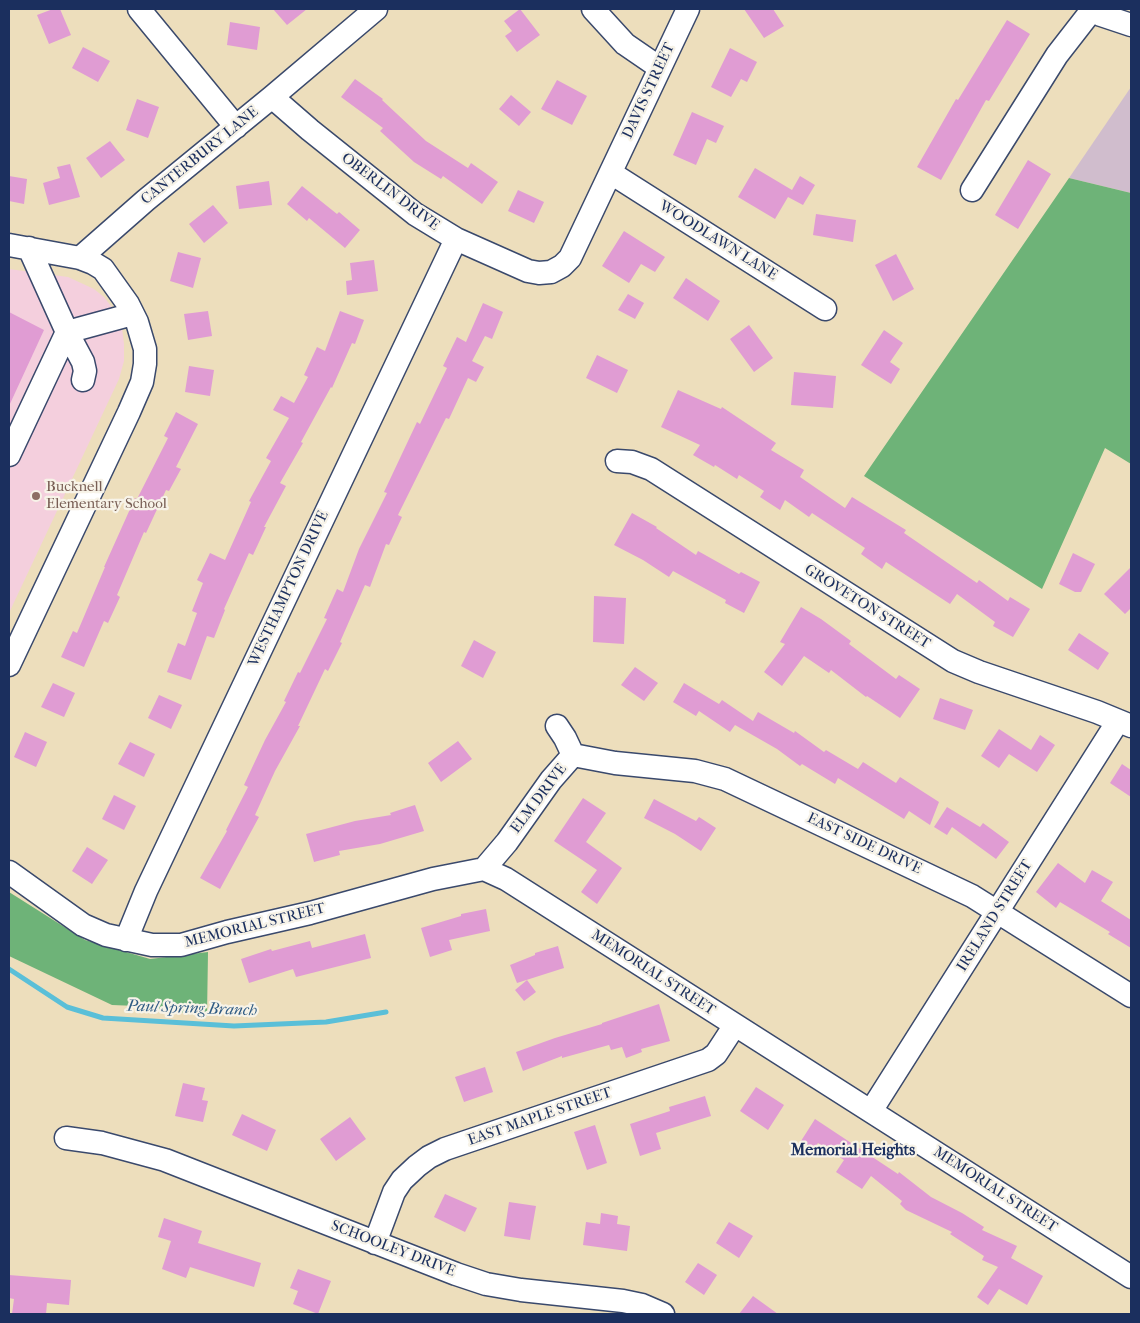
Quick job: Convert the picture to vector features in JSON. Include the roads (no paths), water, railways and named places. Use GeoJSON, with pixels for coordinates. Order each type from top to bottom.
{"type":"FeatureCollection","features":[{"type":"Feature","properties":{"kind":"street"},"geometry":{"type":"LineString","coordinates":[[139,9],[236,127]]}},
{"type":"Feature","properties":{"kind":"street","name":"CANTERBURY LANE"},"geometry":{"type":"LineString","coordinates":[[80,258],[146,200],[376,9]]}},
{"type":"Feature","properties":{"kind":"street"},"geometry":{"type":"LineString","coordinates":[[593,9],[625,44],[660,68]]}},
{"type":"Feature","properties":{"kind":"street","name":"DAVIS STREET"},"geometry":{"type":"LineString","coordinates":[[611,173],[688,9]]}},
{"type":"Feature","properties":{"kind":"street"},"geometry":{"type":"LineString","coordinates":[[972,190],[1057,55],[1091,9],[1101,15],[1131,25]]}},
{"type":"Feature","properties":{"kind":"street","name":"OBERLIN DRIVE"},"geometry":{"type":"LineString","coordinates":[[272,97],[415,214],[456,239],[539,273],[551,272],[562,266],[570,258],[611,173]]}},
{"type":"Feature","properties":{"kind":"street","name":"WOODLAWN LANE"},"geometry":{"type":"LineString","coordinates":[[611,173],[825,309]]}},
{"type":"Feature","properties":{"kind":"street","name":"WESTHAMPTON DRIVE"},"geometry":{"type":"LineString","coordinates":[[126,940],[146,891],[456,239]]}},
{"type":"Feature","properties":{"kind":"street"},"geometry":{"type":"LineString","coordinates":[[9,665],[129,412],[142,382],[146,364],[142,334],[133,314],[111,279],[103,270],[93,263],[80,258],[19,247]]}},
{"type":"Feature","properties":{"kind":"street"},"geometry":{"type":"LineString","coordinates":[[19,247],[83,362],[85,371],[83,380]]}},
{"type":"Feature","properties":{"kind":"street"},"geometry":{"type":"LineString","coordinates":[[9,454],[67,332],[133,314]]}},
{"type":"Feature","properties":{"kind":"street","name":"GROVETON STREET"},"geometry":{"type":"LineString","coordinates":[[617,461],[632,462],[651,469],[953,661],[979,672],[1097,712],[1124,724]]}},
{"type":"Feature","properties":{"kind":"street","name":"IRELAND STREET"},"geometry":{"type":"LineString","coordinates":[[871,1111],[998,911],[1124,724]]}},
{"type":"Feature","properties":{"kind":"street","name":"ELM DRIVE"},"geometry":{"type":"LineString","coordinates":[[484,869],[507,842],[551,780],[573,755],[557,726]]}},
{"type":"Feature","properties":{"kind":"street","name":"EAST SIDE DRIVE"},"geometry":{"type":"LineString","coordinates":[[573,755],[615,763],[695,771],[725,779],[972,896],[1131,996]]}},
{"type":"Feature","properties":{"kind":"street","name":"MEMORIAL STREET"},"geometry":{"type":"LineString","coordinates":[[9,872],[83,925],[106,935],[152,945],[181,945],[227,932],[310,913],[433,879],[484,869],[506,879],[1131,1278]]}},
{"type":"Feature","properties":{"kind":"street","name":"EAST MAPLE STREET"},"geometry":{"type":"LineString","coordinates":[[375,1242],[394,1192],[402,1180],[429,1157],[445,1149],[708,1060],[716,1054],[735,1025]]}},
{"type":"Feature","properties":{"kind":"street","name":"SCHOOLEY DRIVE"},"geometry":{"type":"LineString","coordinates":[[66,1138],[102,1143],[165,1160],[486,1284],[521,1290],[623,1300],[642,1305],[663,1314]]}},
{"type":"Feature","properties":{"kind":"waterway","name":"Paul Spring Branch"},"geometry":{"type":"LineString","coordinates":[[9,969],[67,1007],[103,1018],[234,1026],[326,1022],[386,1012]]}},
{"type":"Feature","properties":{"kind":"place","name":"Bucknell Elementary School"},"geometry":{"type":"Point","coordinates":[36,496]}},
{"type":"Feature","properties":{"kind":"district","name":"Memorial Heights"},"geometry":{"type":"Point","coordinates":[853,1151]}}]}
